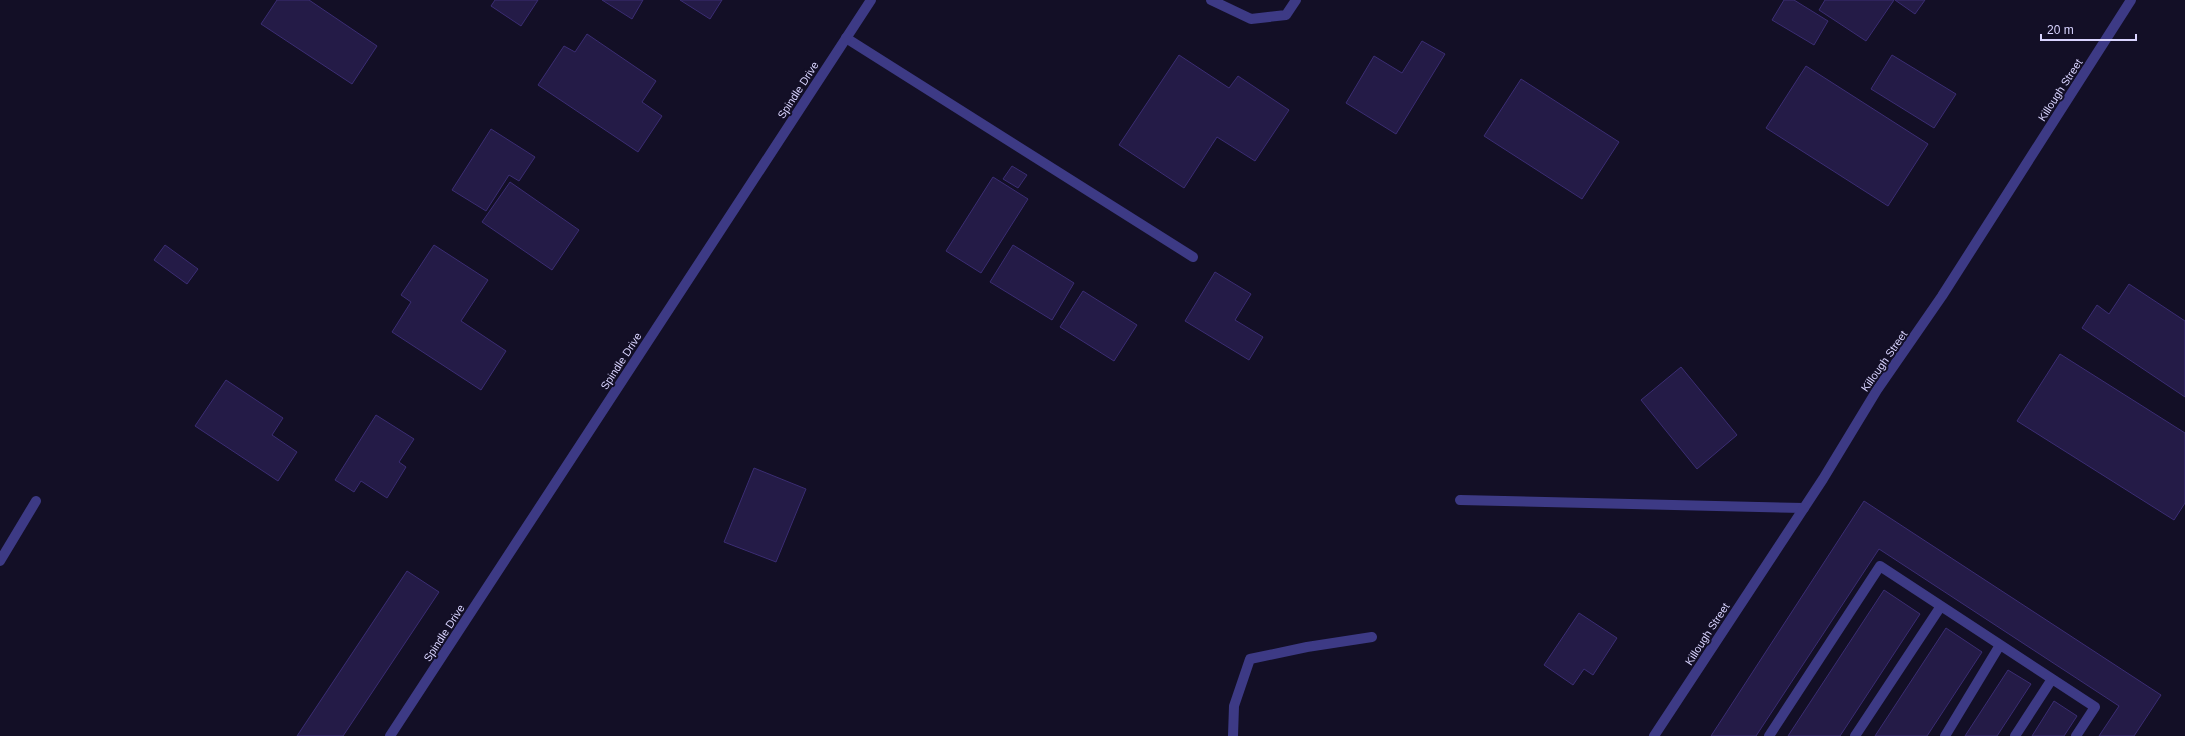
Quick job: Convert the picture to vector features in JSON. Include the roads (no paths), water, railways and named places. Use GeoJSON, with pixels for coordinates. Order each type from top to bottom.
{"type":"FeatureCollection","features":[{"type":"Feature","properties":{"kind":"street","name":"Spindle Drive"},"geometry":{"type":"LineString","coordinates":[[390,736],[871,0]]}},
{"type":"Feature","properties":{"kind":"street"},"geometry":{"type":"LineString","coordinates":[[1211,0],[1251,19],[1286,15],[1296,0]]}},
{"type":"Feature","properties":{"kind":"street","name":"Killough Street"},"geometry":{"type":"LineString","coordinates":[[1654,736],[1804,508],[1877,390],[1930,314],[2131,0]]}},
{"type":"Feature","properties":{"kind":"street"},"geometry":{"type":"LineString","coordinates":[[846,38],[1193,258]]}},
{"type":"Feature","properties":{"kind":"street"},"geometry":{"type":"LineString","coordinates":[[1460,500],[1804,508]]}},
{"type":"Feature","properties":{"kind":"street"},"geometry":{"type":"LineString","coordinates":[[0,560],[36,501]]}},
{"type":"Feature","properties":{"kind":"street"},"geometry":{"type":"LineString","coordinates":[[1769,736],[1880,566],[2095,707],[2076,736]]}},
{"type":"Feature","properties":{"kind":"street"},"geometry":{"type":"LineString","coordinates":[[1855,736],[1941,606]]}},
{"type":"Feature","properties":{"kind":"street"},"geometry":{"type":"LineString","coordinates":[[1233,736],[1234,706],[1250,659],[1372,637]]}},
{"type":"Feature","properties":{"kind":"street"},"geometry":{"type":"LineString","coordinates":[[1945,736],[2000,645]]}},
{"type":"Feature","properties":{"kind":"street"},"geometry":{"type":"LineString","coordinates":[[2015,736],[2052,679]]}}]}
